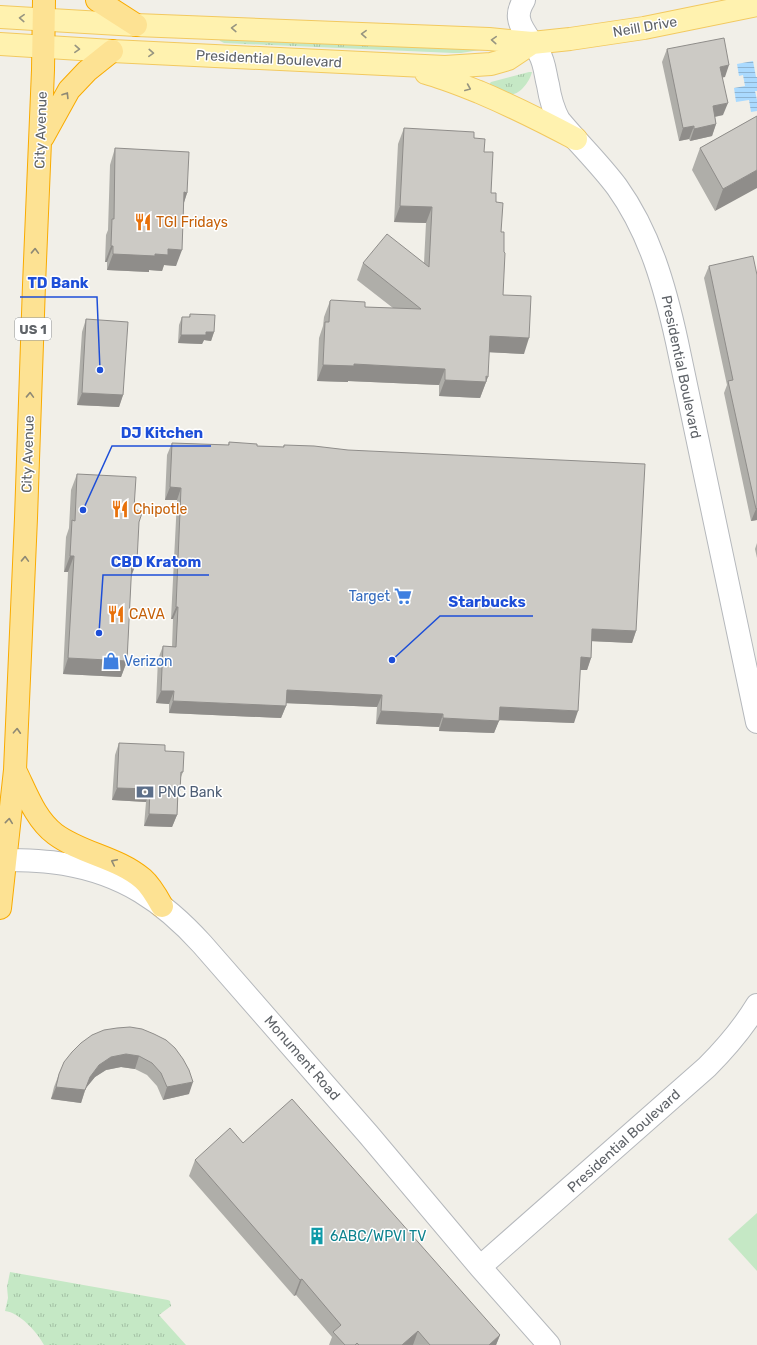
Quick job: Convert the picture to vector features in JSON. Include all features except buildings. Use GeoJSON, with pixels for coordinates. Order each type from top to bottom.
{"type":"FeatureCollection","features":[{"type":"Feature","properties":{"kind":"highway"},"geometry":{"type":"LineString","coordinates":[[97,0],[136,25]]}},
{"type":"Feature","properties":{"kind":"highway","name":"City Avenue"},"geometry":{"type":"LineString","coordinates":[[0,908],[2,860],[15,770],[24,576],[44,10]]}},
{"type":"Feature","properties":{"kind":"highway"},"geometry":{"type":"LineString","coordinates":[[40,141],[69,90],[86,70],[112,51]]}},
{"type":"Feature","properties":{"kind":"highway"},"geometry":{"type":"LineString","coordinates":[[15,770],[38,814],[50,829],[72,844],[110,860],[144,879],[162,906]]}},
{"type":"Feature","properties":{"kind":"main road","name":"Neill Drive"},"geometry":{"type":"LineString","coordinates":[[532,43],[644,28],[757,5]]}},
{"type":"Feature","properties":{"kind":"main road","name":"Presidential Boulevard"},"geometry":{"type":"LineString","coordinates":[[0,17],[44,10],[136,25],[481,39],[532,43]]}},
{"type":"Feature","properties":{"kind":"main road","name":"Presidential Boulevard"},"geometry":{"type":"LineString","coordinates":[[0,44],[43,48],[445,67],[491,64],[508,59],[532,43]]}},
{"type":"Feature","properties":{"kind":"main road"},"geometry":{"type":"LineString","coordinates":[[390,64],[453,82],[516,108],[576,139]]}},
{"type":"Feature","properties":{"kind":"street"},"geometry":{"type":"LineString","coordinates":[[524,0],[520,8],[519,18],[532,43]]}},
{"type":"Feature","properties":{"kind":"street","name":"Presidential Boulevard"},"geometry":{"type":"LineString","coordinates":[[532,43],[544,63],[554,111],[559,120],[606,173],[627,203],[646,236],[663,282],[757,722]]}},
{"type":"Feature","properties":{"kind":"street","name":"Monument Road"},"geometry":{"type":"LineString","coordinates":[[2,860],[64,864],[89,869],[126,883],[162,906],[188,928],[368,1134],[480,1267],[549,1345]]}},
{"type":"Feature","properties":{"kind":"street","name":"Presidential Boulevard"},"geometry":{"type":"LineString","coordinates":[[480,1267],[707,1067],[730,1044],[748,1021],[757,1005]]}},
{"type":"Feature","properties":{"kind":"green space"},"geometry":{"type":"Polygon","coordinates":[[[219,39],[486,49],[453,53],[224,43],[219,39]]]}},
{"type":"Feature","properties":{"kind":"green space"},"geometry":{"type":"Polygon","coordinates":[[[532,72],[526,85],[515,94],[505,95],[487,87],[491,82],[532,72]]]}},
{"type":"Feature","properties":{"kind":"green space"},"geometry":{"type":"Polygon","coordinates":[[[757,1213],[757,1271],[728,1239],[757,1213]]]}},
{"type":"Feature","properties":{"kind":"green space"},"geometry":{"type":"Polygon","coordinates":[[[10,1272],[168,1300],[170,1301],[171,1306],[159,1315],[186,1345],[44,1345],[28,1324],[16,1315],[5,1311],[8,1298],[7,1287],[10,1272]]]}},
{"type":"Feature","properties":{"kind":"water"},"geometry":{"type":"Polygon","coordinates":[[[753,61],[757,77],[757,91],[755,91],[757,111],[751,112],[749,100],[736,102],[734,88],[745,86],[743,75],[739,76],[737,64],[753,61]]]}},
{"type":"Feature","properties":{"kind":"place","name":"TGI Fridays"},"geometry":{"type":"Point","coordinates":[143,222]}},
{"type":"Feature","properties":{"kind":"place","name":"TD Bank"},"geometry":{"type":"Point","coordinates":[100,370]}},
{"type":"Feature","properties":{"kind":"place","name":"Chipotle"},"geometry":{"type":"Point","coordinates":[120,509]}},
{"type":"Feature","properties":{"kind":"place","name":"DJ Kitchen"},"geometry":{"type":"Point","coordinates":[83,510]}},
{"type":"Feature","properties":{"kind":"place","name":"Target"},"geometry":{"type":"Point","coordinates":[403,596]}},
{"type":"Feature","properties":{"kind":"place","name":"CAVA"},"geometry":{"type":"Point","coordinates":[116,614]}},
{"type":"Feature","properties":{"kind":"place","name":"CBD Kratom"},"geometry":{"type":"Point","coordinates":[99,633]}},
{"type":"Feature","properties":{"kind":"place","name":"Starbucks"},"geometry":{"type":"Point","coordinates":[392,660]}},
{"type":"Feature","properties":{"kind":"place","name":"Verizon"},"geometry":{"type":"Point","coordinates":[111,661]}},
{"type":"Feature","properties":{"kind":"place","name":"PNC Bank"},"geometry":{"type":"Point","coordinates":[145,792]}},
{"type":"Feature","properties":{"kind":"place","name":"6ABC/WPVI TV"},"geometry":{"type":"Point","coordinates":[317,1236]}}]}
